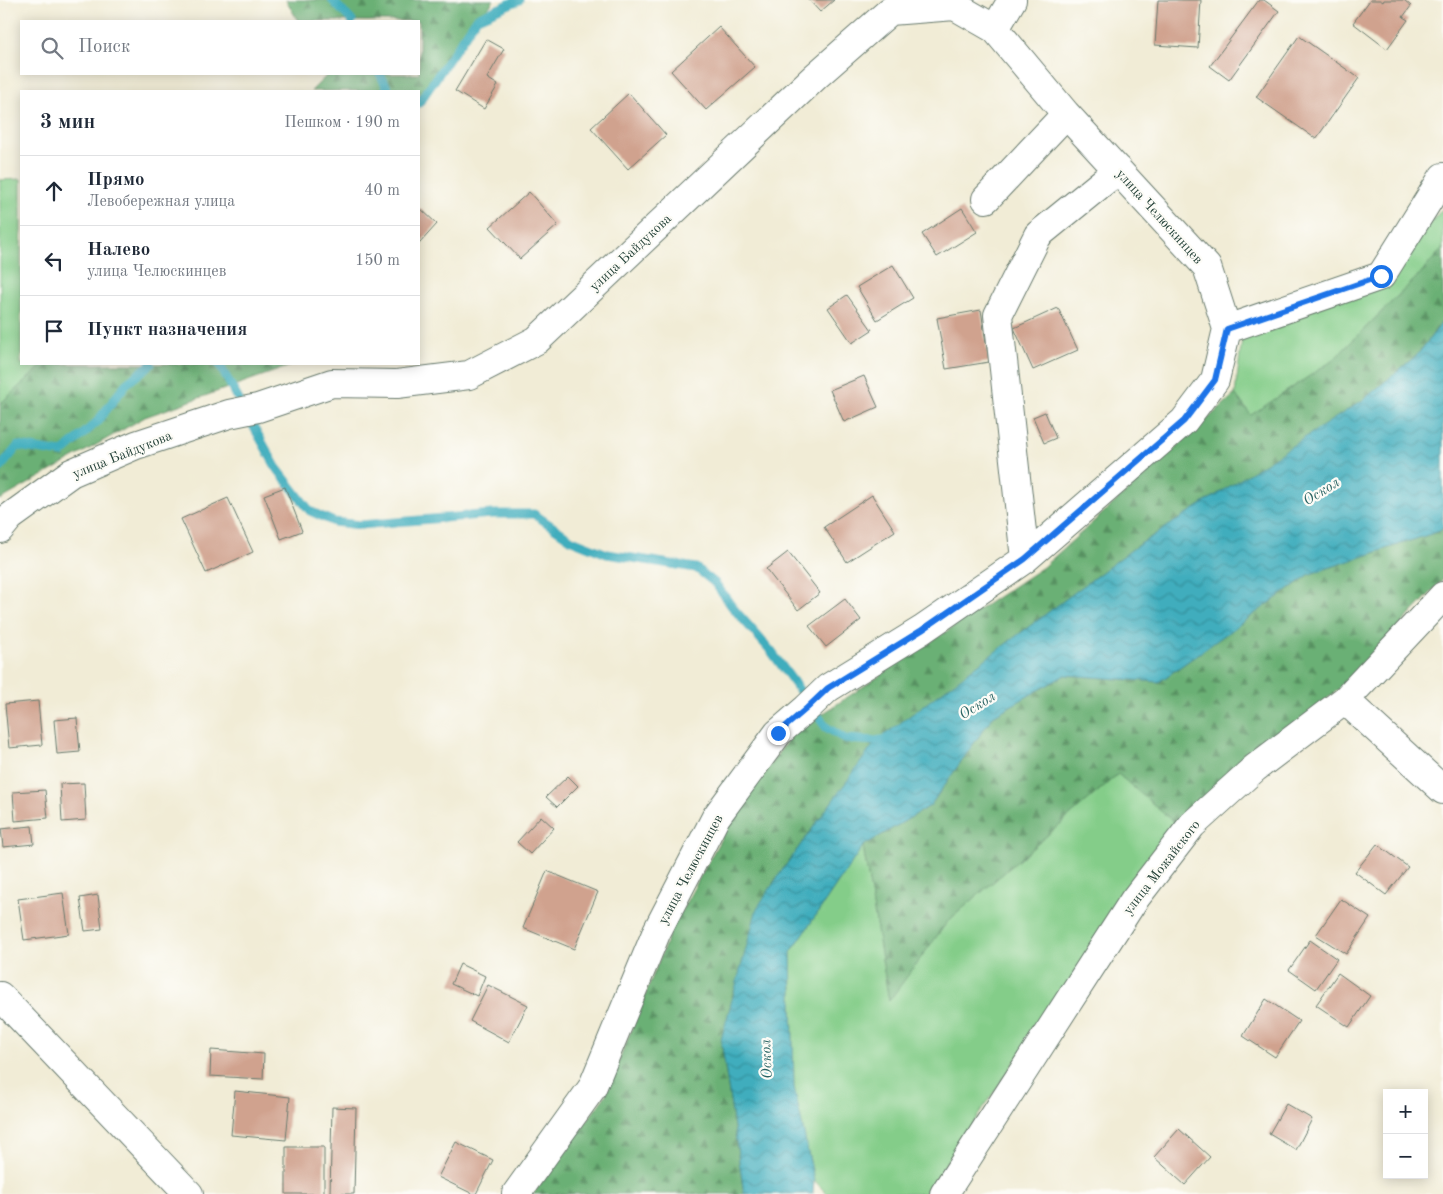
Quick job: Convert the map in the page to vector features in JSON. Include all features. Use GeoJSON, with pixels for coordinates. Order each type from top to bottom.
{"type":"FeatureCollection","features":[{"type":"Feature","properties":{"kind":"street"},"geometry":{"type":"LineString","coordinates":[[995,29],[1012,0]]}},
{"type":"Feature","properties":{"kind":"street","name":"улица Челюскинцев"},"geometry":{"type":"LineString","coordinates":[[516,1194],[592,1088],[657,931],[716,817],[778,733],[828,688],[922,630],[1025,559],[1184,421],[1215,380],[1227,329],[1207,268],[1066,114],[995,29],[955,6]]}},
{"type":"Feature","properties":{"kind":"street","name":"улица Байдукова"},"geometry":{"type":"LineString","coordinates":[[0,529],[10,517],[71,473],[136,445],[229,414],[258,408],[332,383],[397,384],[469,375],[537,340],[809,83],[890,11],[955,6]]}},
{"type":"Feature","properties":{"kind":"street"},"geometry":{"type":"LineString","coordinates":[[986,199],[1066,114]]}},
{"type":"Feature","properties":{"kind":"street"},"geometry":{"type":"LineString","coordinates":[[1025,559],[998,315],[1038,235],[1118,170]]}},
{"type":"Feature","properties":{"kind":"street"},"geometry":{"type":"LineString","coordinates":[[1227,329],[1381,276],[1443,177]]}},
{"type":"Feature","properties":{"kind":"street","name":"улица Можайского"},"geometry":{"type":"LineString","coordinates":[[944,1194],[1134,900],[1192,824],[1255,768],[1345,700],[1443,596]]}},
{"type":"Feature","properties":{"kind":"street"},"geometry":{"type":"LineString","coordinates":[[1345,700],[1443,790]]}},
{"type":"Feature","properties":{"kind":"street"},"geometry":{"type":"LineString","coordinates":[[0,996],[189,1194]]}},
{"type":"Feature","properties":{"kind":"green space"},"geometry":{"type":"Polygon","coordinates":[[[286,0],[494,0],[420,105],[420,90],[312,90],[327,75],[420,75],[420,20],[297,20],[286,0]]]}},
{"type":"Feature","properties":{"kind":"green space"},"geometry":{"type":"Polygon","coordinates":[[[20,179],[20,365],[43,365],[0,404],[0,180],[20,179]]]}},
{"type":"Feature","properties":{"kind":"green space"},"geometry":{"type":"Polygon","coordinates":[[[1443,208],[1443,248],[1420,274],[1332,361],[1251,416],[1235,394],[1243,331],[1380,283],[1443,208]]]}},
{"type":"Feature","properties":{"kind":"green space"},"geometry":{"type":"Polygon","coordinates":[[[1443,248],[1443,321],[1417,355],[1363,401],[1134,548],[876,742],[783,869],[721,1040],[744,1194],[533,1194],[605,1096],[671,930],[731,820],[792,734],[1043,567],[1235,394],[1251,415],[1332,361],[1420,274],[1443,248]]]}},
{"type":"Feature","properties":{"kind":"green space"},"geometry":{"type":"Polygon","coordinates":[[[43,365],[293,365],[145,417],[0,500],[0,404],[43,365]]]}},
{"type":"Feature","properties":{"kind":"green space"},"geometry":{"type":"Polygon","coordinates":[[[1443,527],[1443,580],[1345,684],[1176,824],[1118,774],[948,921],[889,1001],[863,846],[930,806],[993,716],[1065,675],[1159,682],[1310,574],[1440,531],[1443,527]]]}},
{"type":"Feature","properties":{"kind":"green space"},"geometry":{"type":"Polygon","coordinates":[[[1118,774],[1176,824],[925,1194],[827,1194],[814,1180],[794,1087],[791,952],[863,846],[889,1000],[948,921],[1118,774]]]}},
{"type":"Feature","properties":{"kind":"water","name":"Оскол"},"geometry":{"type":"Polygon","coordinates":[[[1443,321],[1443,527],[1440,531],[1310,574],[1159,682],[1065,675],[993,716],[930,806],[863,846],[791,952],[794,1087],[814,1180],[813,1194],[744,1194],[721,1040],[757,908],[876,741],[1134,548],[1363,400],[1417,355],[1443,321]]]}},
{"type":"Feature","properties":{"kind":"building"},"geometry":{"type":"Polygon","coordinates":[[[809,0],[834,0],[820,12],[809,0]]]}},
{"type":"Feature","properties":{"kind":"building"},"geometry":{"type":"Polygon","coordinates":[[[1158,0],[1201,0],[1198,48],[1155,45],[1158,0]]]}},
{"type":"Feature","properties":{"kind":"building"},"geometry":{"type":"Polygon","coordinates":[[[1259,0],[1264,0],[1279,11],[1229,80],[1210,66],[1259,0]]]}},
{"type":"Feature","properties":{"kind":"building"},"geometry":{"type":"Polygon","coordinates":[[[1370,0],[1380,0],[1383,2],[1384,0],[1404,0],[1411,6],[1403,17],[1408,20],[1387,49],[1353,23],[1370,0]]]}},
{"type":"Feature","properties":{"kind":"building"},"geometry":{"type":"Polygon","coordinates":[[[719,27],[755,67],[706,110],[671,71],[719,27]]]}},
{"type":"Feature","properties":{"kind":"building"},"geometry":{"type":"Polygon","coordinates":[[[1299,36],[1359,78],[1316,139],[1256,97],[1299,36]]]}},
{"type":"Feature","properties":{"kind":"building"},"geometry":{"type":"Polygon","coordinates":[[[486,39],[504,49],[487,78],[498,85],[484,109],[455,91],[486,39]]]}},
{"type":"Feature","properties":{"kind":"building"},"geometry":{"type":"Polygon","coordinates":[[[629,93],[666,135],[628,169],[591,128],[629,93]]]}},
{"type":"Feature","properties":{"kind":"building"},"geometry":{"type":"Polygon","coordinates":[[[529,192],[558,225],[520,259],[490,227],[529,192]]]}},
{"type":"Feature","properties":{"kind":"building"},"geometry":{"type":"Polygon","coordinates":[[[420,208],[437,224],[420,243],[420,208]]]}},
{"type":"Feature","properties":{"kind":"building"},"geometry":{"type":"Polygon","coordinates":[[[962,208],[977,232],[937,257],[922,234],[962,208]]]}},
{"type":"Feature","properties":{"kind":"building"},"geometry":{"type":"Polygon","coordinates":[[[893,265],[913,298],[877,320],[857,287],[893,265]]]}},
{"type":"Feature","properties":{"kind":"building"},"geometry":{"type":"Polygon","coordinates":[[[847,295],[872,330],[852,343],[828,308],[847,295]]]}},
{"type":"Feature","properties":{"kind":"building"},"geometry":{"type":"Polygon","coordinates":[[[1058,308],[1078,350],[1033,370],[1014,328],[1058,308]]]}},
{"type":"Feature","properties":{"kind":"building"},"geometry":{"type":"Polygon","coordinates":[[[981,310],[989,362],[946,369],[937,318],[981,310]]]}},
{"type":"Feature","properties":{"kind":"building"},"geometry":{"type":"Polygon","coordinates":[[[864,376],[878,407],[844,422],[830,390],[864,376]]]}},
{"type":"Feature","properties":{"kind":"building"},"geometry":{"type":"Polygon","coordinates":[[[1045,412],[1056,438],[1044,443],[1033,417],[1045,412]]]}},
{"type":"Feature","properties":{"kind":"building"},"geometry":{"type":"Polygon","coordinates":[[[285,487],[302,531],[281,539],[264,495],[285,487]]]}},
{"type":"Feature","properties":{"kind":"building"},"geometry":{"type":"Polygon","coordinates":[[[872,495],[895,531],[847,562],[824,527],[872,495]]]}},
{"type":"Feature","properties":{"kind":"building"},"geometry":{"type":"Polygon","coordinates":[[[228,498],[253,552],[206,573],[181,519],[228,498]]]}},
{"type":"Feature","properties":{"kind":"building"},"geometry":{"type":"Polygon","coordinates":[[[788,552],[820,593],[798,610],[766,569],[788,552]]]}},
{"type":"Feature","properties":{"kind":"building"},"geometry":{"type":"Polygon","coordinates":[[[845,599],[861,620],[826,647],[809,626],[845,599]]]}},
{"type":"Feature","properties":{"kind":"building"},"geometry":{"type":"Polygon","coordinates":[[[38,701],[42,745],[9,748],[5,704],[38,701]]]}},
{"type":"Feature","properties":{"kind":"building"},"geometry":{"type":"Polygon","coordinates":[[[77,718],[80,752],[57,754],[54,720],[77,718]]]}},
{"type":"Feature","properties":{"kind":"building"},"geometry":{"type":"Polygon","coordinates":[[[568,776],[578,786],[557,807],[546,797],[568,776]]]}},
{"type":"Feature","properties":{"kind":"building"},"geometry":{"type":"Polygon","coordinates":[[[84,783],[86,820],[62,822],[60,784],[84,783]]]}},
{"type":"Feature","properties":{"kind":"building"},"geometry":{"type":"Polygon","coordinates":[[[45,790],[48,818],[15,821],[13,792],[45,790]]]}},
{"type":"Feature","properties":{"kind":"building"},"geometry":{"type":"Polygon","coordinates":[[[541,816],[554,828],[530,854],[517,842],[541,816]]]}},
{"type":"Feature","properties":{"kind":"building"},"geometry":{"type":"Polygon","coordinates":[[[32,826],[34,844],[3,847],[1,829],[32,826]]]}},
{"type":"Feature","properties":{"kind":"building"},"geometry":{"type":"Polygon","coordinates":[[[1377,844],[1408,867],[1386,895],[1355,872],[1377,844]]]}},
{"type":"Feature","properties":{"kind":"building"},"geometry":{"type":"Polygon","coordinates":[[[547,871],[598,892],[574,949],[523,928],[547,871]]]}},
{"type":"Feature","properties":{"kind":"building"},"geometry":{"type":"Polygon","coordinates":[[[63,893],[69,934],[24,940],[18,899],[63,893]]]}},
{"type":"Feature","properties":{"kind":"building"},"geometry":{"type":"Polygon","coordinates":[[[98,895],[102,929],[85,931],[80,898],[98,895]]]}},
{"type":"Feature","properties":{"kind":"building"},"geometry":{"type":"Polygon","coordinates":[[[1341,899],[1370,918],[1346,954],[1316,935],[1341,899]]]}},
{"type":"Feature","properties":{"kind":"building"},"geometry":{"type":"Polygon","coordinates":[[[1310,940],[1337,959],[1316,989],[1289,970],[1310,940]]]}},
{"type":"Feature","properties":{"kind":"building"},"geometry":{"type":"Polygon","coordinates":[[[460,964],[485,976],[477,996],[451,984],[460,964]]]}},
{"type":"Feature","properties":{"kind":"building"},"geometry":{"type":"Polygon","coordinates":[[[1338,973],[1370,996],[1349,1027],[1316,1005],[1338,973]]]}},
{"type":"Feature","properties":{"kind":"building"},"geometry":{"type":"Polygon","coordinates":[[[488,985],[528,1005],[509,1042],[470,1021],[488,985]]]}},
{"type":"Feature","properties":{"kind":"building"},"geometry":{"type":"Polygon","coordinates":[[[1266,999],[1299,1021],[1275,1057],[1243,1036],[1266,999]]]}},
{"type":"Feature","properties":{"kind":"building"},"geometry":{"type":"Polygon","coordinates":[[[211,1050],[264,1054],[263,1079],[210,1076],[211,1050]]]}},
{"type":"Feature","properties":{"kind":"building"},"geometry":{"type":"Polygon","coordinates":[[[235,1091],[290,1097],[286,1140],[231,1135],[235,1091]]]}},
{"type":"Feature","properties":{"kind":"building"},"geometry":{"type":"Polygon","coordinates":[[[1286,1104],[1312,1119],[1296,1150],[1269,1134],[1286,1104]]]}},
{"type":"Feature","properties":{"kind":"building"},"geometry":{"type":"Polygon","coordinates":[[[332,1107],[356,1108],[354,1194],[330,1194],[332,1107]]]}},
{"type":"Feature","properties":{"kind":"building"},"geometry":{"type":"Polygon","coordinates":[[[1179,1129],[1210,1157],[1185,1185],[1154,1157],[1179,1129]]]}},
{"type":"Feature","properties":{"kind":"building"},"geometry":{"type":"Polygon","coordinates":[[[456,1142],[493,1160],[476,1194],[438,1177],[456,1142]]]}},
{"type":"Feature","properties":{"kind":"building"},"geometry":{"type":"Polygon","coordinates":[[[286,1147],[324,1147],[324,1194],[286,1194],[286,1147]]]}},
{"type":"Feature","properties":{"kind":"waterway"},"geometry":{"type":"LineString","coordinates":[[332,0],[351,20]]}},
{"type":"Feature","properties":{"kind":"waterway"},"geometry":{"type":"LineString","coordinates":[[420,102],[477,18],[519,0]]}},
{"type":"Feature","properties":{"kind":"waterway"},"geometry":{"type":"LineString","coordinates":[[381,75],[388,90]]}},
{"type":"Feature","properties":{"kind":"waterway"},"geometry":{"type":"LineString","coordinates":[[0,468],[18,446],[62,453],[97,422],[126,384],[150,365]]}},
{"type":"Feature","properties":{"kind":"waterway"},"geometry":{"type":"LineString","coordinates":[[220,365],[276,467],[310,511],[334,522],[360,525],[492,514],[534,514],[572,540],[607,554],[696,568],[715,583],[733,608],[771,651],[826,727],[845,739],[876,741],[887,739]]}},
{"type":"Feature","properties":{"kind":"route"},"geometry":{"type":"LineString","coordinates":[[778,733],[828,688],[922,630],[1025,559],[1184,421],[1215,380],[1227,329],[1381,276]]}}]}
